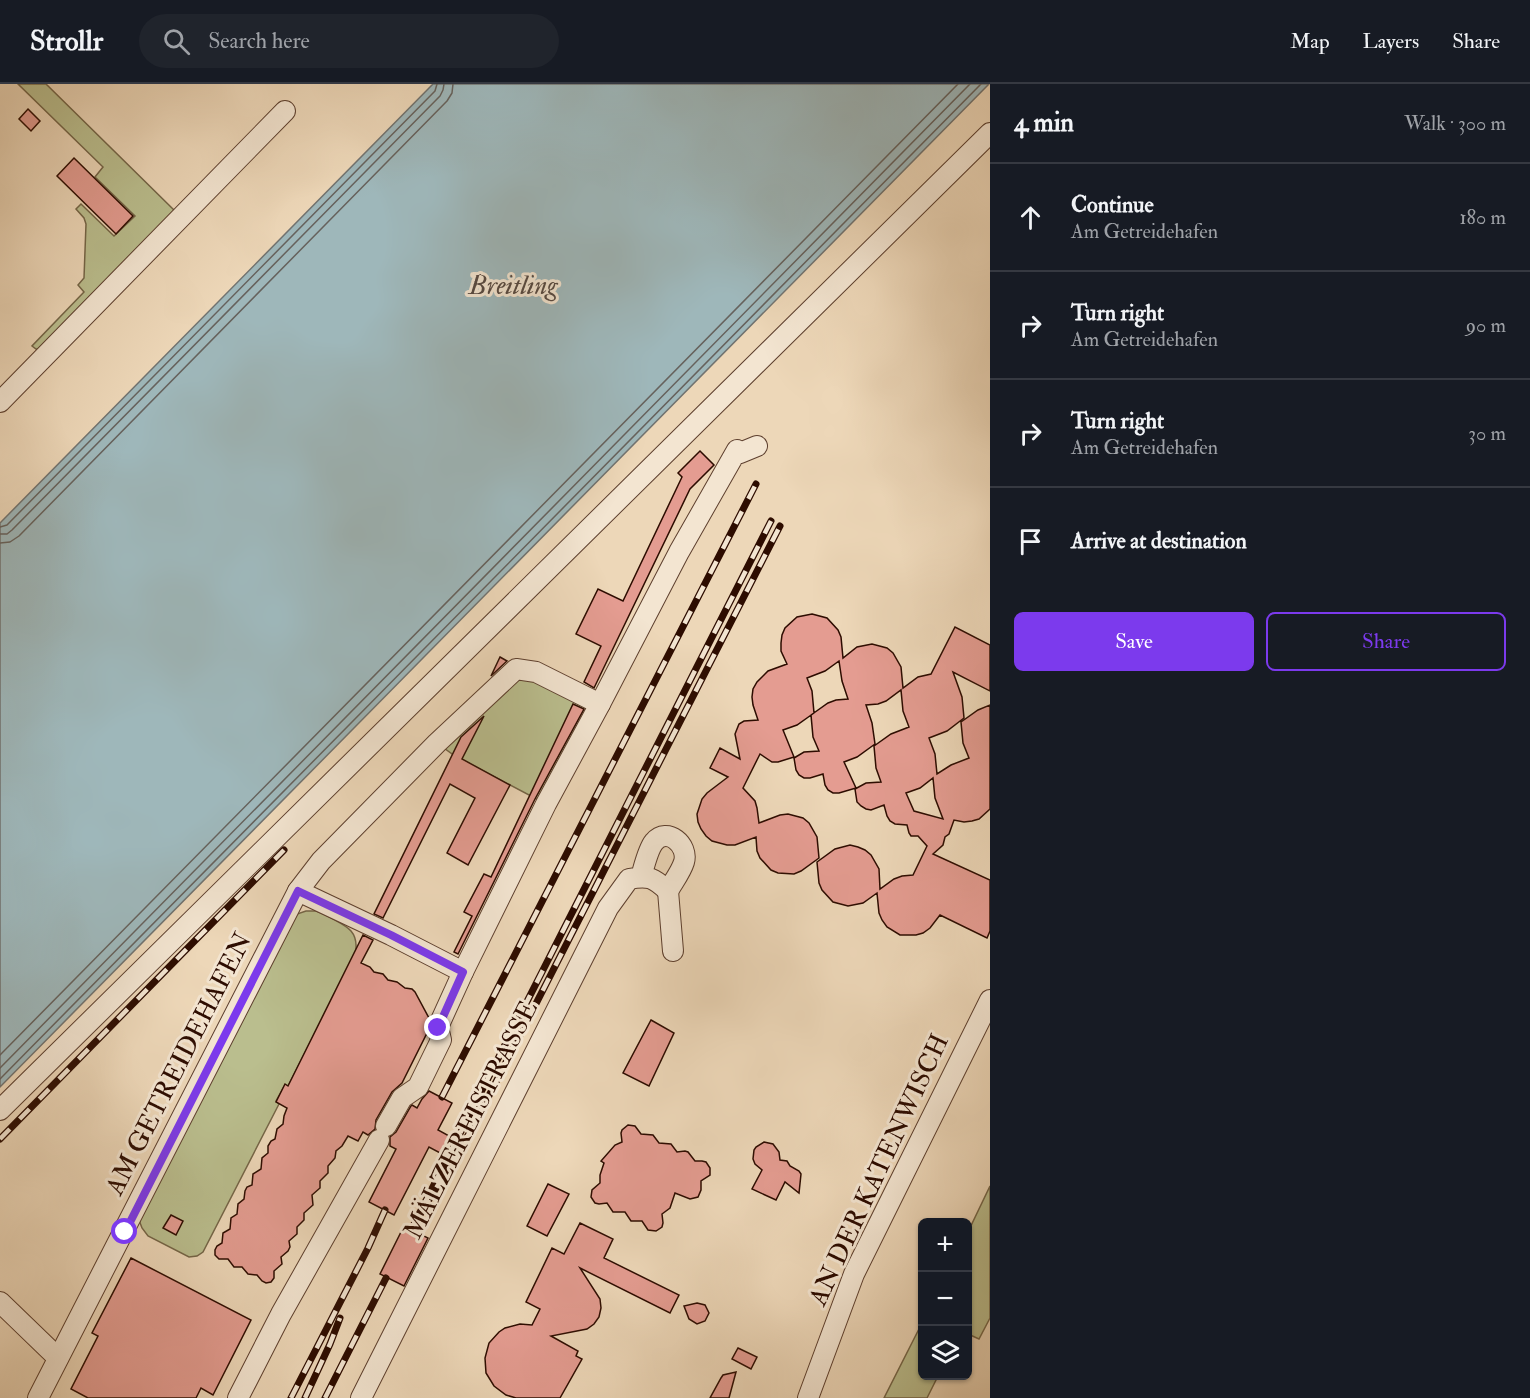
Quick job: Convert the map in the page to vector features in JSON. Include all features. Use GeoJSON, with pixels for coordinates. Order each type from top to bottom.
{"type":"FeatureCollection","features":[{"type":"Feature","properties":{"kind":"street"},"geometry":{"type":"LineString","coordinates":[[0,402],[285,111]]}},
{"type":"Feature","properties":{"kind":"street"},"geometry":{"type":"LineString","coordinates":[[0,1110],[990,133]]}},
{"type":"Feature","properties":{"kind":"street"},"geometry":{"type":"LineString","coordinates":[[238,1398],[281,1314],[402,1098],[418,1087],[441,1040],[438,1028],[463,972],[546,804],[679,552],[738,450],[740,453],[758,446]]}},
{"type":"Feature","properties":{"kind":"street","name":"AM GETREIDEHAFEN"},"geometry":{"type":"LineString","coordinates":[[38,1398],[298,891],[321,861],[437,743],[516,669],[536,672],[600,704]]}},
{"type":"Feature","properties":{"kind":"street"},"geometry":{"type":"LineString","coordinates":[[668,891],[654,879],[641,877],[652,843],[659,837],[669,835],[679,841],[685,850],[684,862],[668,891],[673,951]]}},
{"type":"Feature","properties":{"kind":"street","name":"MÄLZEREISTRASSE"},"geometry":{"type":"LineString","coordinates":[[361,1398],[608,908],[629,879],[641,877]]}},
{"type":"Feature","properties":{"kind":"street"},"geometry":{"type":"LineString","coordinates":[[298,891],[463,972]]}},
{"type":"Feature","properties":{"kind":"street","name":"AN DER KATENWISCH"},"geometry":{"type":"LineString","coordinates":[[808,1398],[854,1274],[990,1000]]}},
{"type":"Feature","properties":{"kind":"street"},"geometry":{"type":"LineString","coordinates":[[0,1302],[58,1358]]}},
{"type":"Feature","properties":{"kind":"green space"},"geometry":{"type":"Polygon","coordinates":[[[18,84],[46,84],[176,212],[41,350],[32,346],[84,292],[78,285],[84,278],[86,224],[76,209],[81,204],[114,236],[135,216],[95,177],[103,167],[18,84]]]}},
{"type":"Feature","properties":{"kind":"green space"},"geometry":{"type":"Polygon","coordinates":[[[516,669],[600,704],[546,804],[455,756],[437,743],[516,669]]]}},
{"type":"Feature","properties":{"kind":"green space"},"geometry":{"type":"Polygon","coordinates":[[[306,911],[320,912],[348,929],[355,939],[355,955],[288,1086],[285,1085],[276,1101],[279,1104],[203,1252],[189,1257],[148,1236],[139,1220],[297,914],[306,911]]]}},
{"type":"Feature","properties":{"kind":"green space"},"geometry":{"type":"Polygon","coordinates":[[[990,1186],[990,1318],[979,1339],[972,1336],[972,1224],[990,1186]]]}},
{"type":"Feature","properties":{"kind":"green space"},"geometry":{"type":"Polygon","coordinates":[[[918,1331],[918,1380],[936,1380],[927,1398],[884,1398],[918,1331]]]}},
{"type":"Feature","properties":{"kind":"water","name":"Breitling"},"geometry":{"type":"Polygon","coordinates":[[[433,84],[989,84],[0,1087],[0,523],[433,84]]]}},
{"type":"Feature","properties":{"kind":"building"},"geometry":{"type":"Polygon","coordinates":[[[28,109],[40,121],[31,131],[19,119],[28,109]]]}},
{"type":"Feature","properties":{"kind":"building"},"geometry":{"type":"Polygon","coordinates":[[[74,158],[133,216],[116,234],[57,176],[74,158]]]}},
{"type":"Feature","properties":{"kind":"building"},"geometry":{"type":"Polygon","coordinates":[[[700,451],[714,465],[690,489],[594,688],[584,682],[601,646],[576,634],[598,589],[623,601],[682,477],[678,473],[700,451]]]}},
{"type":"Feature","properties":{"kind":"building"},"geometry":{"type":"Polygon","coordinates":[[[812,614],[827,618],[841,637],[843,658],[857,647],[872,644],[887,648],[893,653],[901,667],[903,688],[918,677],[931,674],[955,627],[990,645],[990,691],[953,672],[962,697],[964,718],[947,731],[929,738],[935,754],[937,774],[969,758],[963,743],[961,722],[990,705],[990,809],[979,819],[964,822],[954,820],[943,845],[933,854],[990,880],[990,931],[987,938],[940,915],[923,933],[900,935],[887,927],[882,920],[877,893],[863,903],[848,906],[833,902],[819,883],[817,862],[835,849],[850,845],[865,850],[871,855],[879,869],[880,889],[894,879],[913,875],[927,846],[918,836],[911,836],[907,825],[890,821],[884,805],[871,810],[857,802],[855,789],[866,783],[881,782],[876,768],[874,746],[891,734],[909,727],[903,711],[901,690],[886,701],[866,705],[875,744],[857,757],[844,762],[856,788],[833,793],[825,785],[823,774],[810,778],[799,775],[794,758],[804,752],[819,751],[813,737],[811,715],[797,725],[783,730],[794,757],[772,762],[760,754],[743,788],[755,801],[759,823],[788,814],[803,818],[809,823],[817,837],[819,858],[794,874],[778,873],[771,870],[760,858],[756,837],[735,845],[727,845],[712,841],[706,836],[698,822],[697,814],[702,799],[728,777],[710,768],[720,748],[740,759],[735,734],[739,724],[744,721],[758,720],[753,705],[753,689],[768,671],[787,664],[781,651],[782,635],[785,628],[797,617],[812,614]],[[839,661],[825,671],[807,678],[812,691],[814,713],[828,703],[848,699],[839,661]],[[933,778],[920,788],[906,793],[914,811],[943,819],[935,798],[933,778]]]}},
{"type":"Feature","properties":{"kind":"building"},"geometry":{"type":"Polygon","coordinates":[[[500,657],[507,661],[491,676],[500,657]]]}},
{"type":"Feature","properties":{"kind":"building"},"geometry":{"type":"Polygon","coordinates":[[[573,704],[584,709],[535,799],[458,954],[454,952],[472,916],[464,912],[484,874],[491,877],[573,704]]]}},
{"type":"Feature","properties":{"kind":"building"},"geometry":{"type":"Polygon","coordinates":[[[484,716],[462,759],[510,785],[468,865],[447,853],[475,798],[450,784],[383,918],[374,914],[461,737],[484,716]]]}},
{"type":"Feature","properties":{"kind":"building"},"geometry":{"type":"Polygon","coordinates":[[[363,935],[373,940],[361,963],[370,967],[374,972],[383,974],[388,980],[397,982],[415,992],[429,1018],[427,1033],[402,1083],[392,1092],[376,1120],[375,1129],[368,1135],[363,1132],[358,1141],[348,1136],[336,1151],[335,1158],[328,1166],[328,1173],[320,1181],[320,1188],[312,1195],[313,1205],[304,1213],[304,1220],[297,1227],[297,1234],[289,1241],[288,1251],[281,1257],[282,1264],[274,1271],[274,1278],[271,1282],[266,1283],[257,1275],[248,1274],[242,1267],[234,1267],[228,1259],[219,1259],[215,1255],[215,1250],[222,1243],[223,1233],[230,1229],[231,1218],[237,1214],[238,1204],[244,1199],[247,1187],[252,1185],[253,1174],[261,1169],[262,1158],[268,1153],[268,1146],[275,1139],[277,1129],[283,1124],[287,1108],[276,1102],[285,1084],[288,1086],[363,935]]]}},
{"type":"Feature","properties":{"kind":"building"},"geometry":{"type":"Polygon","coordinates":[[[651,1020],[674,1033],[649,1086],[623,1073],[651,1020]]]}},
{"type":"Feature","properties":{"kind":"building"},"geometry":{"type":"Polygon","coordinates":[[[429,1091],[452,1103],[438,1130],[451,1137],[442,1154],[429,1147],[394,1215],[369,1202],[396,1149],[390,1146],[390,1137],[396,1132],[411,1106],[417,1108],[429,1091]]]}},
{"type":"Feature","properties":{"kind":"building"},"geometry":{"type":"Polygon","coordinates":[[[628,1125],[635,1126],[641,1134],[653,1135],[659,1143],[671,1144],[677,1152],[688,1152],[695,1161],[706,1162],[710,1168],[710,1175],[701,1181],[698,1197],[690,1199],[675,1193],[670,1208],[662,1214],[662,1227],[656,1231],[648,1230],[642,1221],[631,1221],[625,1212],[613,1212],[607,1203],[595,1203],[591,1197],[592,1190],[600,1183],[604,1163],[601,1161],[615,1145],[622,1142],[622,1130],[628,1125]]]}},
{"type":"Feature","properties":{"kind":"building"},"geometry":{"type":"Polygon","coordinates":[[[764,1142],[773,1144],[779,1152],[780,1160],[787,1161],[790,1166],[799,1171],[801,1174],[799,1193],[785,1182],[776,1200],[752,1189],[762,1170],[753,1159],[754,1150],[764,1142]]]}},
{"type":"Feature","properties":{"kind":"building"},"geometry":{"type":"Polygon","coordinates":[[[548,1184],[569,1194],[547,1236],[527,1226],[548,1184]]]}},
{"type":"Feature","properties":{"kind":"building"},"geometry":{"type":"Polygon","coordinates":[[[171,1215],[183,1221],[176,1235],[163,1228],[171,1215]]]}},
{"type":"Feature","properties":{"kind":"building"},"geometry":{"type":"Polygon","coordinates":[[[580,1223],[613,1239],[604,1258],[679,1295],[670,1313],[580,1268],[600,1299],[601,1308],[599,1317],[587,1329],[551,1336],[578,1351],[576,1356],[582,1359],[560,1398],[516,1398],[506,1395],[494,1386],[486,1373],[485,1358],[489,1343],[505,1328],[520,1324],[532,1325],[540,1309],[526,1302],[552,1248],[564,1254],[580,1223]]]}},
{"type":"Feature","properties":{"kind":"building"},"geometry":{"type":"Polygon","coordinates":[[[404,1226],[428,1238],[404,1286],[380,1274],[404,1226]]]}},
{"type":"Feature","properties":{"kind":"building"},"geometry":{"type":"Polygon","coordinates":[[[131,1258],[251,1320],[213,1395],[201,1388],[196,1398],[88,1398],[71,1389],[98,1336],[92,1333],[131,1258]]]}},
{"type":"Feature","properties":{"kind":"building"},"geometry":{"type":"Polygon","coordinates":[[[697,1303],[705,1305],[709,1313],[705,1321],[697,1324],[689,1319],[684,1306],[697,1303]]]}},
{"type":"Feature","properties":{"kind":"building"},"geometry":{"type":"Polygon","coordinates":[[[738,1348],[757,1357],[751,1369],[732,1359],[738,1348]]]}},
{"type":"Feature","properties":{"kind":"building"},"geometry":{"type":"Polygon","coordinates":[[[736,1372],[729,1398],[710,1398],[723,1375],[736,1372]]]}},
{"type":"Feature","properties":{"kind":"railway"},"geometry":{"type":"LineString","coordinates":[[442,1097],[756,484]]}},
{"type":"Feature","properties":{"kind":"railway"},"geometry":{"type":"LineString","coordinates":[[771,521],[412,1228],[473,1127],[780,526]]}},
{"type":"Feature","properties":{"kind":"railway"},"geometry":{"type":"LineString","coordinates":[[0,1139],[284,850]]}},
{"type":"Feature","properties":{"kind":"railway"},"geometry":{"type":"LineString","coordinates":[[291,1398],[385,1210]]}},
{"type":"Feature","properties":{"kind":"railway"},"geometry":{"type":"LineString","coordinates":[[325,1398],[386,1278]]}},
{"type":"Feature","properties":{"kind":"railway"},"geometry":{"type":"LineString","coordinates":[[305,1398],[340,1318]]}},
{"type":"Feature","properties":{"kind":"route"},"geometry":{"type":"LineString","coordinates":[[125,1232],[298,891],[463,972],[438,1028]]}}]}
